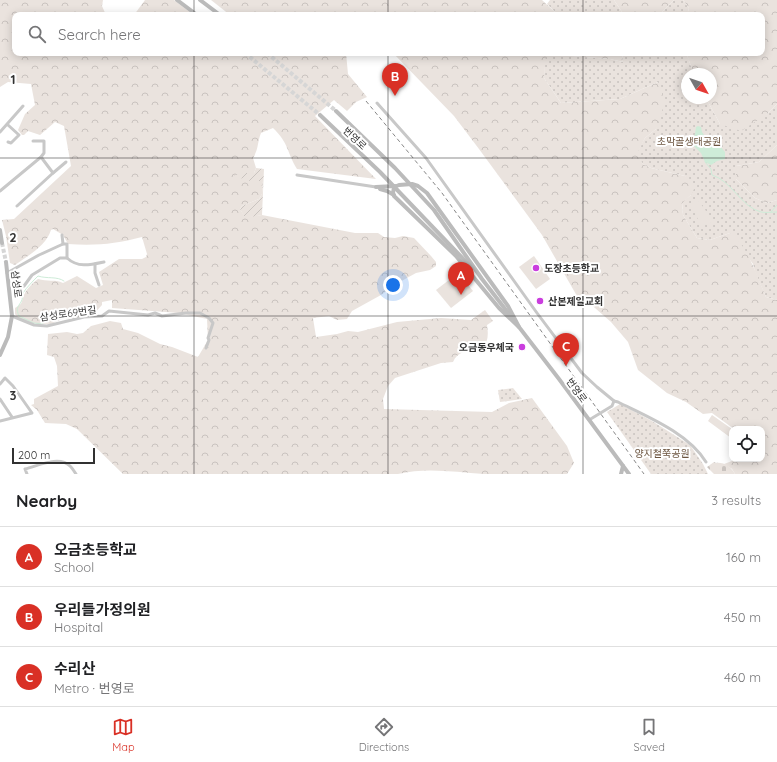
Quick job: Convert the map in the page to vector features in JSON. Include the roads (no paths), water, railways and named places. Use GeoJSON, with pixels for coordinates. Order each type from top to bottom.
{"type":"FeatureCollection","features":[{"type":"Feature","properties":{"kind":"street"},"geometry":{"type":"LineString","coordinates":[[178,0],[193,12]]}},
{"type":"Feature","properties":{"kind":"street"},"geometry":{"type":"LineString","coordinates":[[200,0],[216,12]]}},
{"type":"Feature","properties":{"kind":"street"},"geometry":{"type":"LineString","coordinates":[[377,103],[426,158],[582,373],[614,401],[644,414],[692,444],[706,462]]}},
{"type":"Feature","properties":{"kind":"street"},"geometry":{"type":"LineString","coordinates":[[0,132],[23,106]]}},
{"type":"Feature","properties":{"kind":"street","name":"번영로"},"geometry":{"type":"LineString","coordinates":[[336,111],[421,194],[434,210],[482,278],[629,473]]}},
{"type":"Feature","properties":{"kind":"street","name":"번영로"},"geometry":{"type":"LineString","coordinates":[[320,115],[407,199],[482,278]]}},
{"type":"Feature","properties":{"kind":"street"},"geometry":{"type":"LineString","coordinates":[[8,124],[19,135],[11,143],[8,142]]}},
{"type":"Feature","properties":{"kind":"street"},"geometry":{"type":"LineString","coordinates":[[0,191],[44,153],[44,141],[33,141]]}},
{"type":"Feature","properties":{"kind":"street"},"geometry":{"type":"LineString","coordinates":[[41,157],[53,173]]}},
{"type":"Feature","properties":{"kind":"street"},"geometry":{"type":"LineString","coordinates":[[17,206],[66,162]]}},
{"type":"Feature","properties":{"kind":"street"},"geometry":{"type":"LineString","coordinates":[[23,172],[26,176]]}},
{"type":"Feature","properties":{"kind":"street"},"geometry":{"type":"LineString","coordinates":[[297,175],[376,187],[387,191],[456,256],[499,308],[519,327]]}},
{"type":"Feature","properties":{"kind":"street"},"geometry":{"type":"LineString","coordinates":[[376,187],[412,184],[418,186],[427,193],[508,306],[519,327]]}},
{"type":"Feature","properties":{"kind":"street"},"geometry":{"type":"LineString","coordinates":[[394,196],[394,187],[399,185]]}},
{"type":"Feature","properties":{"kind":"street"},"geometry":{"type":"LineString","coordinates":[[0,230],[2,243]]}},
{"type":"Feature","properties":{"kind":"street"},"geometry":{"type":"LineString","coordinates":[[62,235],[67,258],[73,264],[95,264],[104,262]]}},
{"type":"Feature","properties":{"kind":"street"},"geometry":{"type":"LineString","coordinates":[[7,273],[39,255],[65,244]]}},
{"type":"Feature","properties":{"kind":"street"},"geometry":{"type":"LineString","coordinates":[[19,296],[18,288],[24,286],[32,275],[60,258],[67,258]]}},
{"type":"Feature","properties":{"kind":"street","name":"삼성로"},"geometry":{"type":"LineString","coordinates":[[0,355],[8,337],[12,316],[6,262]]}},
{"type":"Feature","properties":{"kind":"street"},"geometry":{"type":"LineString","coordinates":[[95,264],[95,273],[99,285]]}},
{"type":"Feature","properties":{"kind":"street","name":"삼성로69번길"},"geometry":{"type":"LineString","coordinates":[[12,316],[34,325],[47,326],[78,318],[102,316],[109,311],[148,315],[155,313],[162,316],[200,313],[209,318],[213,323],[208,338],[210,340],[206,348]]}},
{"type":"Feature","properties":{"kind":"street"},"geometry":{"type":"LineString","coordinates":[[0,384],[5,378],[13,386],[32,412],[0,420]]}},
{"type":"Feature","properties":{"kind":"street"},"geometry":{"type":"LineString","coordinates":[[0,399],[12,417]]}},
{"type":"Feature","properties":{"kind":"street"},"geometry":{"type":"LineString","coordinates":[[590,420],[612,406],[614,401]]}},
{"type":"Feature","properties":{"kind":"street"},"geometry":{"type":"LineString","coordinates":[[27,474],[25,469],[57,461],[70,466],[76,474]]}},
{"type":"Feature","properties":{"kind":"street"},"geometry":{"type":"LineString","coordinates":[[621,474],[623,466]]}},
{"type":"Feature","properties":{"kind":"waterway"},"geometry":{"type":"LineString","coordinates":[[705,162],[711,169],[712,175],[719,178],[748,205],[761,212],[777,212]]}},
{"type":"Feature","properties":{"kind":"waterway"},"geometry":{"type":"LineString","coordinates":[[771,212],[777,205]]}},
{"type":"Feature","properties":{"kind":"waterway"},"geometry":{"type":"LineString","coordinates":[[43,324],[34,323],[19,316],[17,309],[22,301],[23,293],[38,276],[61,279],[64,281]]}},
{"type":"Feature","properties":{"kind":"tunnel"},"geometry":{"type":"LineString","coordinates":[[249,56],[320,115]]}},
{"type":"Feature","properties":{"kind":"tunnel"},"geometry":{"type":"LineString","coordinates":[[271,56],[336,111]]}},
{"type":"Feature","properties":{"kind":"tunnel"},"geometry":{"type":"LineString","coordinates":[[2,243],[6,262]]}},
{"type":"Feature","properties":{"kind":"railway"},"geometry":{"type":"LineString","coordinates":[[366,101],[442,193],[644,474]]}},
{"type":"Feature","properties":{"kind":"place","name":"우리들가정의원"},"geometry":{"type":"Point","coordinates":[395,96]}},
{"type":"Feature","properties":{"kind":"place","name":"도장초등학교"},"geometry":{"type":"Point","coordinates":[536,268]}},
{"type":"Feature","properties":{"kind":"place","name":"오금초등학교"},"geometry":{"type":"Point","coordinates":[461,295]}},
{"type":"Feature","properties":{"kind":"place","name":"산본제일교회"},"geometry":{"type":"Point","coordinates":[540,301]}},
{"type":"Feature","properties":{"kind":"place","name":"오금동우체국"},"geometry":{"type":"Point","coordinates":[522,347]}},
{"type":"Feature","properties":{"kind":"place","name":"수리산"},"geometry":{"type":"Point","coordinates":[566,366]}},
{"type":"Feature","properties":{"kind":"park label","name":"초막골생태공원"},"geometry":{"type":"Point","coordinates":[689,141]}},
{"type":"Feature","properties":{"kind":"park label","name":"양지철쭉공원"},"geometry":{"type":"Point","coordinates":[662,453]}}]}
